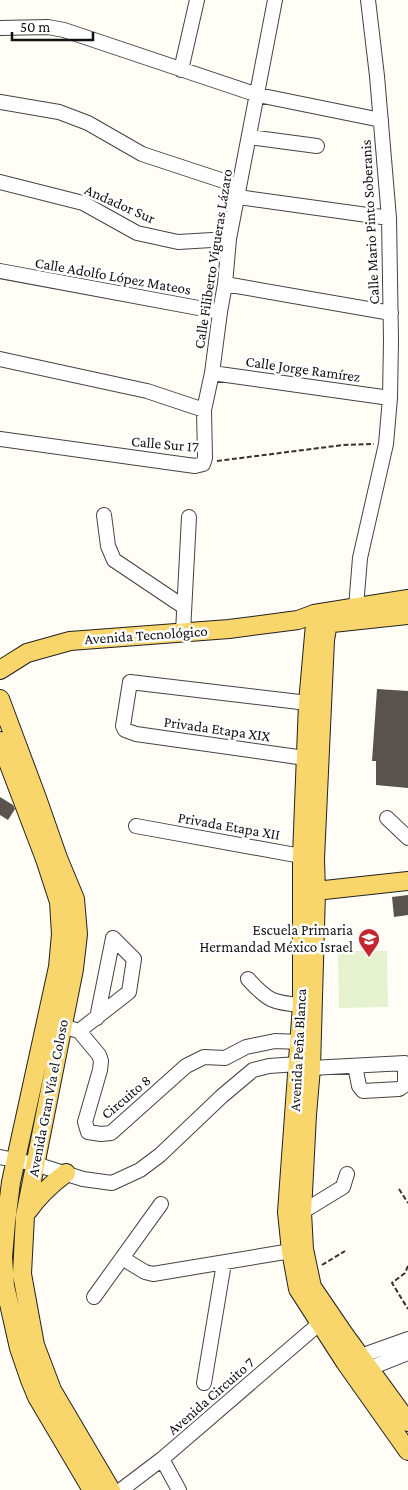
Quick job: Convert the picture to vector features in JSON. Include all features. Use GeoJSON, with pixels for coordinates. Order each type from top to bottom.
{"type":"FeatureCollection","features":[{"type":"Feature","properties":{"kind":"main road","name":"Avenida Tecnológico"},"geometry":{"type":"LineString","coordinates":[[316,619],[356,607],[408,599]]}},
{"type":"Feature","properties":{"kind":"main road","name":"Avenida Tecnológico"},"geometry":{"type":"LineString","coordinates":[[0,670],[27,653],[70,641],[229,629],[316,619],[408,615]]}},
{"type":"Feature","properties":{"kind":"main road","name":"Avenida Peña Blanca"},"geometry":{"type":"LineString","coordinates":[[316,619],[305,758],[308,886],[305,1066],[307,1115],[302,1212],[304,1249],[312,1287],[408,1450]]}},
{"type":"Feature","properties":{"kind":"main road","name":"Avenida Peña Blanca"},"geometry":{"type":"LineString","coordinates":[[308,858],[325,640],[316,619]]}},
{"type":"Feature","properties":{"kind":"main road","name":"Avenida Gran Vía el Coloso"},"geometry":{"type":"LineString","coordinates":[[0,699],[38,798],[58,858],[76,899],[78,934],[71,1029],[35,1164],[24,1216],[22,1274],[35,1345],[52,1390],[108,1488]]}},
{"type":"Feature","properties":{"kind":"main road","name":"Avenida Gran Vía el Coloso"},"geometry":{"type":"LineString","coordinates":[[0,741],[46,859],[59,902],[61,934],[58,966],[8,1159],[6,1222],[1,1257],[5,1286],[19,1348],[38,1397],[108,1488]]}},
{"type":"Feature","properties":{"kind":"main road"},"geometry":{"type":"LineString","coordinates":[[308,886],[408,870]]}},
{"type":"Feature","properties":{"kind":"main road"},"geometry":{"type":"LineString","coordinates":[[308,886],[408,881]]}},
{"type":"Feature","properties":{"kind":"main road","name":"Avenida Peña Blanca"},"geometry":{"type":"LineString","coordinates":[[308,886],[300,1042],[305,1066],[288,1212],[291,1251],[298,1289],[320,1323],[408,1422]]}},
{"type":"Feature","properties":{"kind":"main road"},"geometry":{"type":"LineString","coordinates":[[24,1216],[48,1186],[66,1173]]}},
{"type":"Feature","properties":{"kind":"street"},"geometry":{"type":"LineString","coordinates":[[181,70],[197,0]]}},
{"type":"Feature","properties":{"kind":"street","name":"Calle Filiberto Vigueras Lázaro"},"geometry":{"type":"LineString","coordinates":[[202,464],[205,458],[204,410],[212,373],[225,284],[229,238],[275,0]]}},
{"type":"Feature","properties":{"kind":"street","name":"Calle Mario Pinto Soberanis"},"geometry":{"type":"LineString","coordinates":[[356,607],[360,558],[386,444],[390,398],[389,218],[368,0]]}},
{"type":"Feature","properties":{"kind":"street"},"geometry":{"type":"LineString","coordinates":[[0,28],[48,27],[64,30],[258,95],[381,120]]}},
{"type":"Feature","properties":{"kind":"street"},"geometry":{"type":"LineString","coordinates":[[0,102],[59,112],[88,123],[142,154],[238,191],[389,218]]}},
{"type":"Feature","properties":{"kind":"street"},"geometry":{"type":"LineString","coordinates":[[249,138],[316,146]]}},
{"type":"Feature","properties":{"kind":"street","name":"Andador Sur"},"geometry":{"type":"LineString","coordinates":[[0,182],[83,203],[137,232],[178,242],[229,238]]}},
{"type":"Feature","properties":{"kind":"street","name":"Calle Adolfo López Mateos"},"geometry":{"type":"LineString","coordinates":[[0,272],[220,312]]}},
{"type":"Feature","properties":{"kind":"street"},"geometry":{"type":"LineString","coordinates":[[225,284],[391,313]]}},
{"type":"Feature","properties":{"kind":"street"},"geometry":{"type":"LineString","coordinates":[[0,359],[148,391],[204,410]]}},
{"type":"Feature","properties":{"kind":"street","name":"Calle Jorge Ramírez"},"geometry":{"type":"LineString","coordinates":[[212,373],[390,398]]}},
{"type":"Feature","properties":{"kind":"street","name":"Calle Sur 17"},"geometry":{"type":"LineString","coordinates":[[0,439],[195,466],[202,464]]}},
{"type":"Feature","properties":{"kind":"street"},"geometry":{"type":"LineString","coordinates":[[104,515],[108,546],[114,560],[184,607]]}},
{"type":"Feature","properties":{"kind":"street"},"geometry":{"type":"LineString","coordinates":[[183,632],[189,517]]}},
{"type":"Feature","properties":{"kind":"street","name":"Privada Etapa XIX"},"geometry":{"type":"LineString","coordinates":[[305,758],[136,734],[126,730],[123,726],[130,682],[308,704]]}},
{"type":"Feature","properties":{"kind":"street"},"geometry":{"type":"LineString","coordinates":[[387,818],[408,838]]}},
{"type":"Feature","properties":{"kind":"street","name":"Privada Etapa XII"},"geometry":{"type":"LineString","coordinates":[[136,826],[308,858]]}},
{"type":"Feature","properties":{"kind":"street"},"geometry":{"type":"LineString","coordinates":[[71,1029],[97,1018],[129,992],[134,959],[113,938],[97,1018]]}},
{"type":"Feature","properties":{"kind":"street"},"geometry":{"type":"LineString","coordinates":[[248,979],[260,993],[278,1003],[302,1005]]}},
{"type":"Feature","properties":{"kind":"street","name":"Circuito 8"},"geometry":{"type":"LineString","coordinates":[[71,1029],[99,1055],[101,1061],[85,1122],[88,1132],[101,1134],[111,1132],[186,1066],[204,1057],[225,1058],[246,1047],[275,1041],[300,1042]]}},
{"type":"Feature","properties":{"kind":"street"},"geometry":{"type":"LineString","coordinates":[[8,1159],[35,1164],[83,1179],[112,1183],[140,1170],[160,1155],[222,1096],[253,1070],[269,1066],[355,1066]]}},
{"type":"Feature","properties":{"kind":"street"},"geometry":{"type":"LineString","coordinates":[[302,1212],[343,1187],[347,1174]]}},
{"type":"Feature","properties":{"kind":"street"},"geometry":{"type":"LineString","coordinates":[[94,1297],[161,1204]]}},
{"type":"Feature","properties":{"kind":"street"},"geometry":{"type":"LineString","coordinates":[[122,1258],[145,1272],[153,1274],[291,1251]]}},
{"type":"Feature","properties":{"kind":"street"},"geometry":{"type":"LineString","coordinates":[[204,1383],[224,1263]]}},
{"type":"Feature","properties":{"kind":"street","name":"Avenida Circuito 7"},"geometry":{"type":"LineString","coordinates":[[108,1488],[162,1459],[320,1323]]}},
{"type":"Feature","properties":{"kind":"street"},"geometry":{"type":"LineString","coordinates":[[357,1365],[408,1339]]}},
{"type":"Feature","properties":{"kind":"street"},"geometry":{"type":"LineString","coordinates":[[357,1365],[408,1353]]}},
{"type":"Feature","properties":{"kind":"street"},"geometry":{"type":"LineString","coordinates":[[162,1459],[180,1490]]}},
{"type":"Feature","properties":{"kind":"path","name":"Calle Sur 17"},"geometry":{"type":"LineString","coordinates":[[202,464],[242,457],[343,445],[386,444]]}},
{"type":"Feature","properties":{"kind":"path"},"geometry":{"type":"LineString","coordinates":[[399,1189],[408,1203]]}},
{"type":"Feature","properties":{"kind":"path"},"geometry":{"type":"LineString","coordinates":[[309,1273],[345,1251]]}},
{"type":"Feature","properties":{"kind":"path"},"geometry":{"type":"LineString","coordinates":[[408,1266],[405,1273],[392,1283],[408,1309]]}},
{"type":"Feature","properties":{"kind":"green space"},"geometry":{"type":"Polygon","coordinates":[[[338,951],[387,951],[388,1007],[339,1008],[338,951]]]}},
{"type":"Feature","properties":{"kind":"building"},"geometry":{"type":"Polygon","coordinates":[[[377,689],[408,691],[408,788],[376,785],[376,761],[372,761],[377,689]]]}},
{"type":"Feature","properties":{"kind":"building"},"geometry":{"type":"Polygon","coordinates":[[[0,797],[13,805],[15,809],[8,820],[0,815],[0,797]]]}},
{"type":"Feature","properties":{"kind":"building"},"geometry":{"type":"Polygon","coordinates":[[[408,895],[408,915],[394,917],[392,897],[408,895]]]}},
{"type":"Feature","properties":{"kind":"place","name":"Escuela Primaria Hermandad México Israel"},"geometry":{"type":"Point","coordinates":[369,958]}}]}
